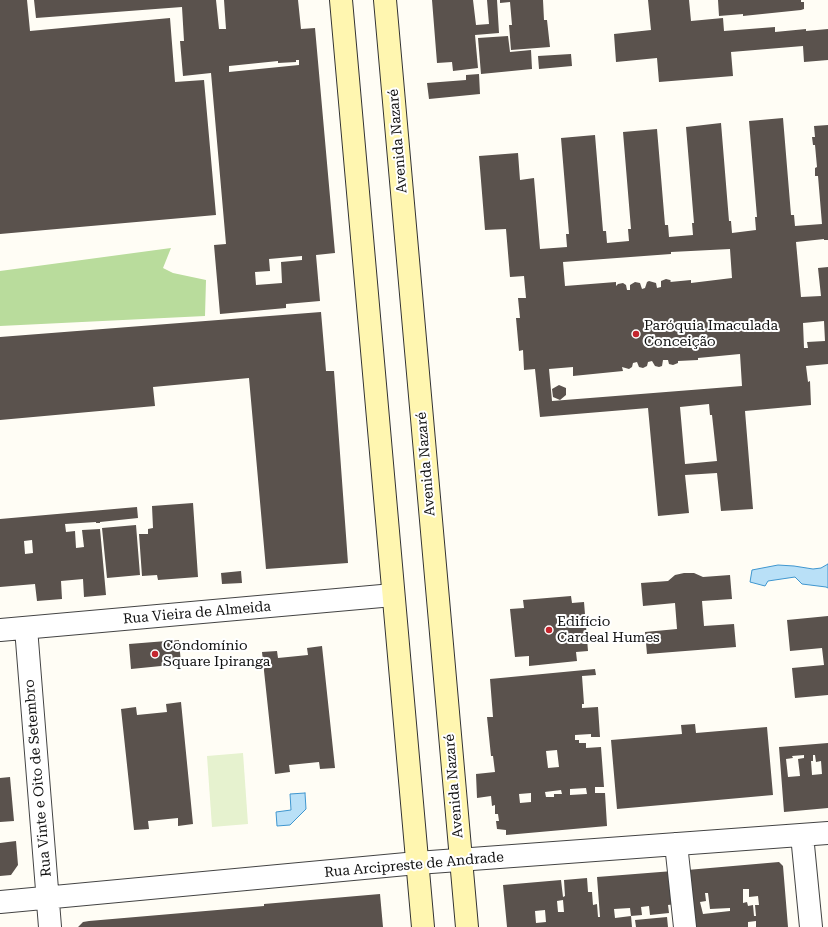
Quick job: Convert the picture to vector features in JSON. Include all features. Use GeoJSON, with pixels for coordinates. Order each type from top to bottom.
{"type":"FeatureCollection","features":[{"type":"Feature","properties":{"kind":"main road"},"geometry":{"type":"LineString","coordinates":[[341,0],[423,927]]}},
{"type":"Feature","properties":{"kind":"main road","name":"Avenida Nazaré"},"geometry":{"type":"LineString","coordinates":[[385,0],[467,927]]}},
{"type":"Feature","properties":{"kind":"street","name":"Rua Vieira de Almeida"},"geometry":{"type":"LineString","coordinates":[[0,630],[393,595]]}},
{"type":"Feature","properties":{"kind":"street","name":"Rua Vinte e Oito de Setembro"},"geometry":{"type":"LineString","coordinates":[[26,628],[50,927]]}},
{"type":"Feature","properties":{"kind":"street","name":"Rua Arcipreste de Andrade"},"geometry":{"type":"LineString","coordinates":[[0,902],[461,860],[828,833]]}},
{"type":"Feature","properties":{"kind":"street"},"geometry":{"type":"LineString","coordinates":[[802,835],[811,927]]}},
{"type":"Feature","properties":{"kind":"street"},"geometry":{"type":"LineString","coordinates":[[676,844],[685,927]]}},
{"type":"Feature","properties":{"kind":"green space"},"geometry":{"type":"Polygon","coordinates":[[[171,248],[163,268],[173,273],[206,280],[205,316],[0,326],[0,271],[171,248]]]}},
{"type":"Feature","properties":{"kind":"green space"},"geometry":{"type":"Polygon","coordinates":[[[243,753],[248,824],[212,827],[207,756],[243,753]]]}},
{"type":"Feature","properties":{"kind":"water"},"geometry":{"type":"Polygon","coordinates":[[[828,564],[828,588],[802,584],[795,577],[768,581],[765,586],[750,582],[752,570],[778,565],[813,569],[821,568],[828,564]]]}},
{"type":"Feature","properties":{"kind":"water"},"geometry":{"type":"Polygon","coordinates":[[[305,793],[306,809],[290,825],[277,826],[276,812],[291,810],[290,794],[305,793]]]}},
{"type":"Feature","properties":{"kind":"building"},"geometry":{"type":"Polygon","coordinates":[[[0,0],[27,0],[30,31],[170,18],[175,82],[204,80],[216,215],[0,234],[0,0]]]}},
{"type":"Feature","properties":{"kind":"building"},"geometry":{"type":"Polygon","coordinates":[[[34,0],[216,0],[219,29],[226,29],[224,0],[298,0],[301,29],[315,28],[335,253],[316,255],[320,301],[286,304],[286,308],[220,314],[214,245],[226,244],[211,73],[183,76],[180,41],[184,41],[182,7],[36,18],[34,0]],[[296,60],[296,62],[278,63],[278,61],[229,66],[229,72],[299,65],[299,60],[296,60]],[[302,256],[269,259],[270,271],[255,272],[256,285],[282,283],[281,262],[302,260],[302,256]]]}},
{"type":"Feature","properties":{"kind":"building"},"geometry":{"type":"Polygon","coordinates":[[[432,0],[473,0],[476,25],[489,24],[487,0],[497,0],[499,33],[475,35],[478,68],[453,71],[452,62],[437,63],[432,0]]]}},
{"type":"Feature","properties":{"kind":"building"},"geometry":{"type":"Polygon","coordinates":[[[500,0],[543,0],[544,20],[547,20],[550,47],[511,50],[509,25],[512,25],[510,2],[500,3],[500,0]]]}},
{"type":"Feature","properties":{"kind":"building"},"geometry":{"type":"Polygon","coordinates":[[[648,0],[689,0],[691,21],[723,18],[724,31],[775,27],[775,32],[806,29],[806,31],[828,29],[828,60],[804,62],[803,46],[731,52],[733,76],[659,82],[657,58],[616,62],[614,34],[651,30],[648,0]]]}},
{"type":"Feature","properties":{"kind":"building"},"geometry":{"type":"Polygon","coordinates":[[[718,0],[801,0],[801,2],[804,2],[804,9],[743,16],[743,14],[719,16],[718,0]]]}},
{"type":"Feature","properties":{"kind":"building"},"geometry":{"type":"Polygon","coordinates":[[[508,36],[510,52],[531,50],[532,69],[481,74],[478,38],[508,36]]]}},
{"type":"Feature","properties":{"kind":"building"},"geometry":{"type":"Polygon","coordinates":[[[571,54],[572,66],[539,69],[538,56],[571,54]]]}},
{"type":"Feature","properties":{"kind":"building"},"geometry":{"type":"Polygon","coordinates":[[[479,74],[480,94],[429,99],[427,83],[466,80],[466,75],[479,74]]]}},
{"type":"Feature","properties":{"kind":"building"},"geometry":{"type":"Polygon","coordinates":[[[783,118],[791,215],[794,215],[795,226],[822,224],[818,176],[815,176],[815,168],[817,167],[815,145],[813,145],[812,137],[815,137],[814,126],[828,125],[828,240],[824,239],[796,242],[801,297],[821,296],[818,268],[828,267],[828,364],[806,366],[808,382],[810,381],[811,405],[745,411],[753,509],[721,511],[717,473],[685,475],[689,513],[658,516],[648,408],[540,417],[535,369],[524,370],[523,350],[519,351],[516,318],[520,318],[518,298],[526,298],[524,276],[510,277],[506,229],[485,230],[479,156],[518,153],[520,180],[534,178],[540,249],[567,247],[566,234],[569,234],[561,138],[595,135],[603,231],[606,231],[607,243],[629,241],[628,229],[631,229],[623,132],[657,129],[665,225],[668,225],[669,237],[693,235],[692,223],[694,223],[686,127],[721,123],[729,221],[731,221],[732,233],[756,230],[755,217],[757,217],[749,121],[783,118]],[[730,249],[671,252],[671,254],[563,262],[565,286],[616,282],[616,286],[623,283],[626,285],[627,290],[630,290],[630,285],[635,282],[640,283],[642,289],[645,288],[647,282],[649,281],[656,283],[657,288],[661,287],[661,281],[666,279],[670,280],[670,282],[691,280],[691,283],[732,278],[730,249]],[[824,321],[803,323],[804,348],[808,348],[807,342],[825,341],[824,321]],[[740,354],[698,358],[698,360],[678,361],[678,363],[673,365],[669,364],[668,360],[663,360],[662,366],[659,367],[655,366],[652,361],[648,362],[647,366],[643,368],[639,367],[637,362],[633,363],[632,367],[629,369],[622,367],[623,371],[573,376],[573,367],[549,369],[552,401],[742,386],[740,354]],[[709,404],[680,407],[685,464],[717,461],[712,415],[710,415],[709,404]]]}},
{"type":"Feature","properties":{"kind":"building"},"geometry":{"type":"Polygon","coordinates":[[[321,312],[326,371],[334,371],[348,563],[266,569],[249,378],[153,387],[155,406],[0,420],[0,337],[321,312]]]}},
{"type":"Feature","properties":{"kind":"building"},"geometry":{"type":"Polygon","coordinates":[[[559,385],[566,388],[566,395],[560,400],[553,397],[552,389],[559,385]]]}},
{"type":"Feature","properties":{"kind":"building"},"geometry":{"type":"Polygon","coordinates":[[[193,503],[198,577],[158,580],[157,575],[142,576],[139,534],[148,534],[148,529],[153,528],[152,506],[193,503]]]}},
{"type":"Feature","properties":{"kind":"building"},"geometry":{"type":"Polygon","coordinates":[[[137,507],[138,518],[100,523],[65,524],[66,532],[75,531],[76,548],[84,547],[82,530],[100,529],[106,595],[84,597],[83,579],[61,581],[62,599],[37,601],[35,584],[0,587],[0,519],[137,507]],[[32,540],[24,541],[25,554],[33,553],[32,540]]]}},
{"type":"Feature","properties":{"kind":"building"},"geometry":{"type":"Polygon","coordinates":[[[136,525],[140,575],[107,578],[102,528],[136,525]]]}},
{"type":"Feature","properties":{"kind":"building"},"geometry":{"type":"Polygon","coordinates":[[[241,571],[242,583],[222,584],[221,573],[241,571]]]}},
{"type":"Feature","properties":{"kind":"building"},"geometry":{"type":"Polygon","coordinates":[[[694,573],[703,577],[730,575],[732,599],[702,601],[704,626],[734,624],[736,647],[647,654],[645,632],[677,629],[675,603],[643,606],[641,583],[668,581],[675,575],[694,573]]]}},
{"type":"Feature","properties":{"kind":"building","name":"Edifício Cardeal Humes"},"geometry":{"type":"Polygon","coordinates":[[[571,596],[572,603],[584,602],[588,651],[576,652],[577,661],[529,666],[529,656],[515,657],[510,609],[524,608],[523,600],[571,596]]]}},
{"type":"Feature","properties":{"kind":"building"},"geometry":{"type":"Polygon","coordinates":[[[828,616],[828,695],[795,698],[792,668],[824,665],[822,648],[790,651],[787,620],[828,616]]]}},
{"type":"Feature","properties":{"kind":"building","name":"Condomínio Square Ipiranga"},"geometry":{"type":"Polygon","coordinates":[[[179,640],[181,664],[131,669],[129,644],[179,640]]]}},
{"type":"Feature","properties":{"kind":"building"},"geometry":{"type":"Polygon","coordinates":[[[322,646],[335,768],[320,769],[319,762],[289,765],[290,772],[275,774],[262,652],[277,651],[278,658],[308,655],[307,648],[322,646]]]}},
{"type":"Feature","properties":{"kind":"building"},"geometry":{"type":"Polygon","coordinates":[[[595,669],[596,675],[582,676],[584,704],[582,704],[582,708],[598,707],[600,737],[591,737],[591,734],[575,735],[575,740],[579,740],[579,743],[586,743],[586,748],[601,747],[604,787],[595,787],[595,793],[605,793],[607,826],[506,835],[506,830],[497,829],[496,821],[499,821],[498,814],[495,814],[495,805],[492,806],[491,796],[477,798],[476,774],[495,772],[493,756],[491,756],[487,717],[493,717],[490,679],[595,669]],[[557,750],[546,751],[548,768],[559,767],[557,750]],[[586,788],[570,789],[570,795],[587,794],[586,788]],[[561,790],[545,792],[546,797],[554,797],[554,794],[562,794],[561,790]],[[531,793],[519,794],[520,803],[531,802],[531,793]]]}},
{"type":"Feature","properties":{"kind":"building"},"geometry":{"type":"Polygon","coordinates":[[[181,702],[193,824],[178,826],[178,818],[148,821],[149,829],[134,830],[121,709],[136,707],[137,715],[167,712],[166,704],[181,702]]]}},
{"type":"Feature","properties":{"kind":"building"},"geometry":{"type":"Polygon","coordinates":[[[695,724],[696,733],[767,727],[773,795],[617,809],[611,740],[682,734],[681,725],[695,724]]]}},
{"type":"Feature","properties":{"kind":"building"},"geometry":{"type":"Polygon","coordinates":[[[828,743],[828,808],[784,812],[779,747],[828,743]],[[804,755],[792,756],[793,758],[786,759],[788,777],[800,776],[798,759],[804,758],[804,755]],[[813,755],[813,761],[811,761],[812,775],[822,774],[821,761],[816,762],[815,755],[813,755]]]}},
{"type":"Feature","properties":{"kind":"building"},"geometry":{"type":"Polygon","coordinates":[[[10,777],[14,821],[0,822],[0,778],[10,777]]]}},
{"type":"Feature","properties":{"kind":"building"},"geometry":{"type":"Polygon","coordinates":[[[16,841],[18,865],[11,875],[0,876],[0,843],[16,841]]]}},
{"type":"Feature","properties":{"kind":"building"},"geometry":{"type":"Polygon","coordinates":[[[779,862],[783,866],[788,927],[756,927],[756,921],[748,922],[748,927],[692,927],[687,870],[779,862]],[[743,889],[743,903],[747,902],[748,906],[753,905],[754,916],[756,916],[755,905],[759,905],[758,896],[749,897],[749,889],[743,889]],[[705,893],[706,901],[700,902],[703,914],[730,911],[730,908],[710,909],[708,893],[705,893]]]}},
{"type":"Feature","properties":{"kind":"building"},"geometry":{"type":"Polygon","coordinates":[[[673,871],[676,904],[668,905],[669,913],[650,915],[649,906],[641,907],[642,915],[631,916],[632,927],[507,927],[503,885],[561,880],[563,897],[565,896],[564,880],[587,878],[588,892],[592,892],[593,905],[597,904],[598,917],[600,917],[597,877],[673,871]],[[563,900],[557,901],[558,912],[564,912],[563,900]],[[630,908],[614,909],[615,918],[631,916],[630,908]],[[545,910],[535,911],[536,923],[546,922],[545,910]]]}},
{"type":"Feature","properties":{"kind":"building"},"geometry":{"type":"Polygon","coordinates":[[[380,894],[383,927],[78,927],[83,922],[89,921],[264,906],[264,904],[380,894]]]}},
{"type":"Feature","properties":{"kind":"building"},"geometry":{"type":"Polygon","coordinates":[[[667,917],[668,927],[636,927],[635,920],[667,917]]]}},
{"type":"Feature","properties":{"kind":"place","name":"Paróquia Imaculada Conceição"},"geometry":{"type":"Point","coordinates":[636,334]}},
{"type":"Feature","properties":{"kind":"place","name":"Edifício Cardeal Humes"},"geometry":{"type":"Point","coordinates":[549,630]}},
{"type":"Feature","properties":{"kind":"place","name":"Condomínio Square Ipiranga"},"geometry":{"type":"Point","coordinates":[155,654]}}]}
